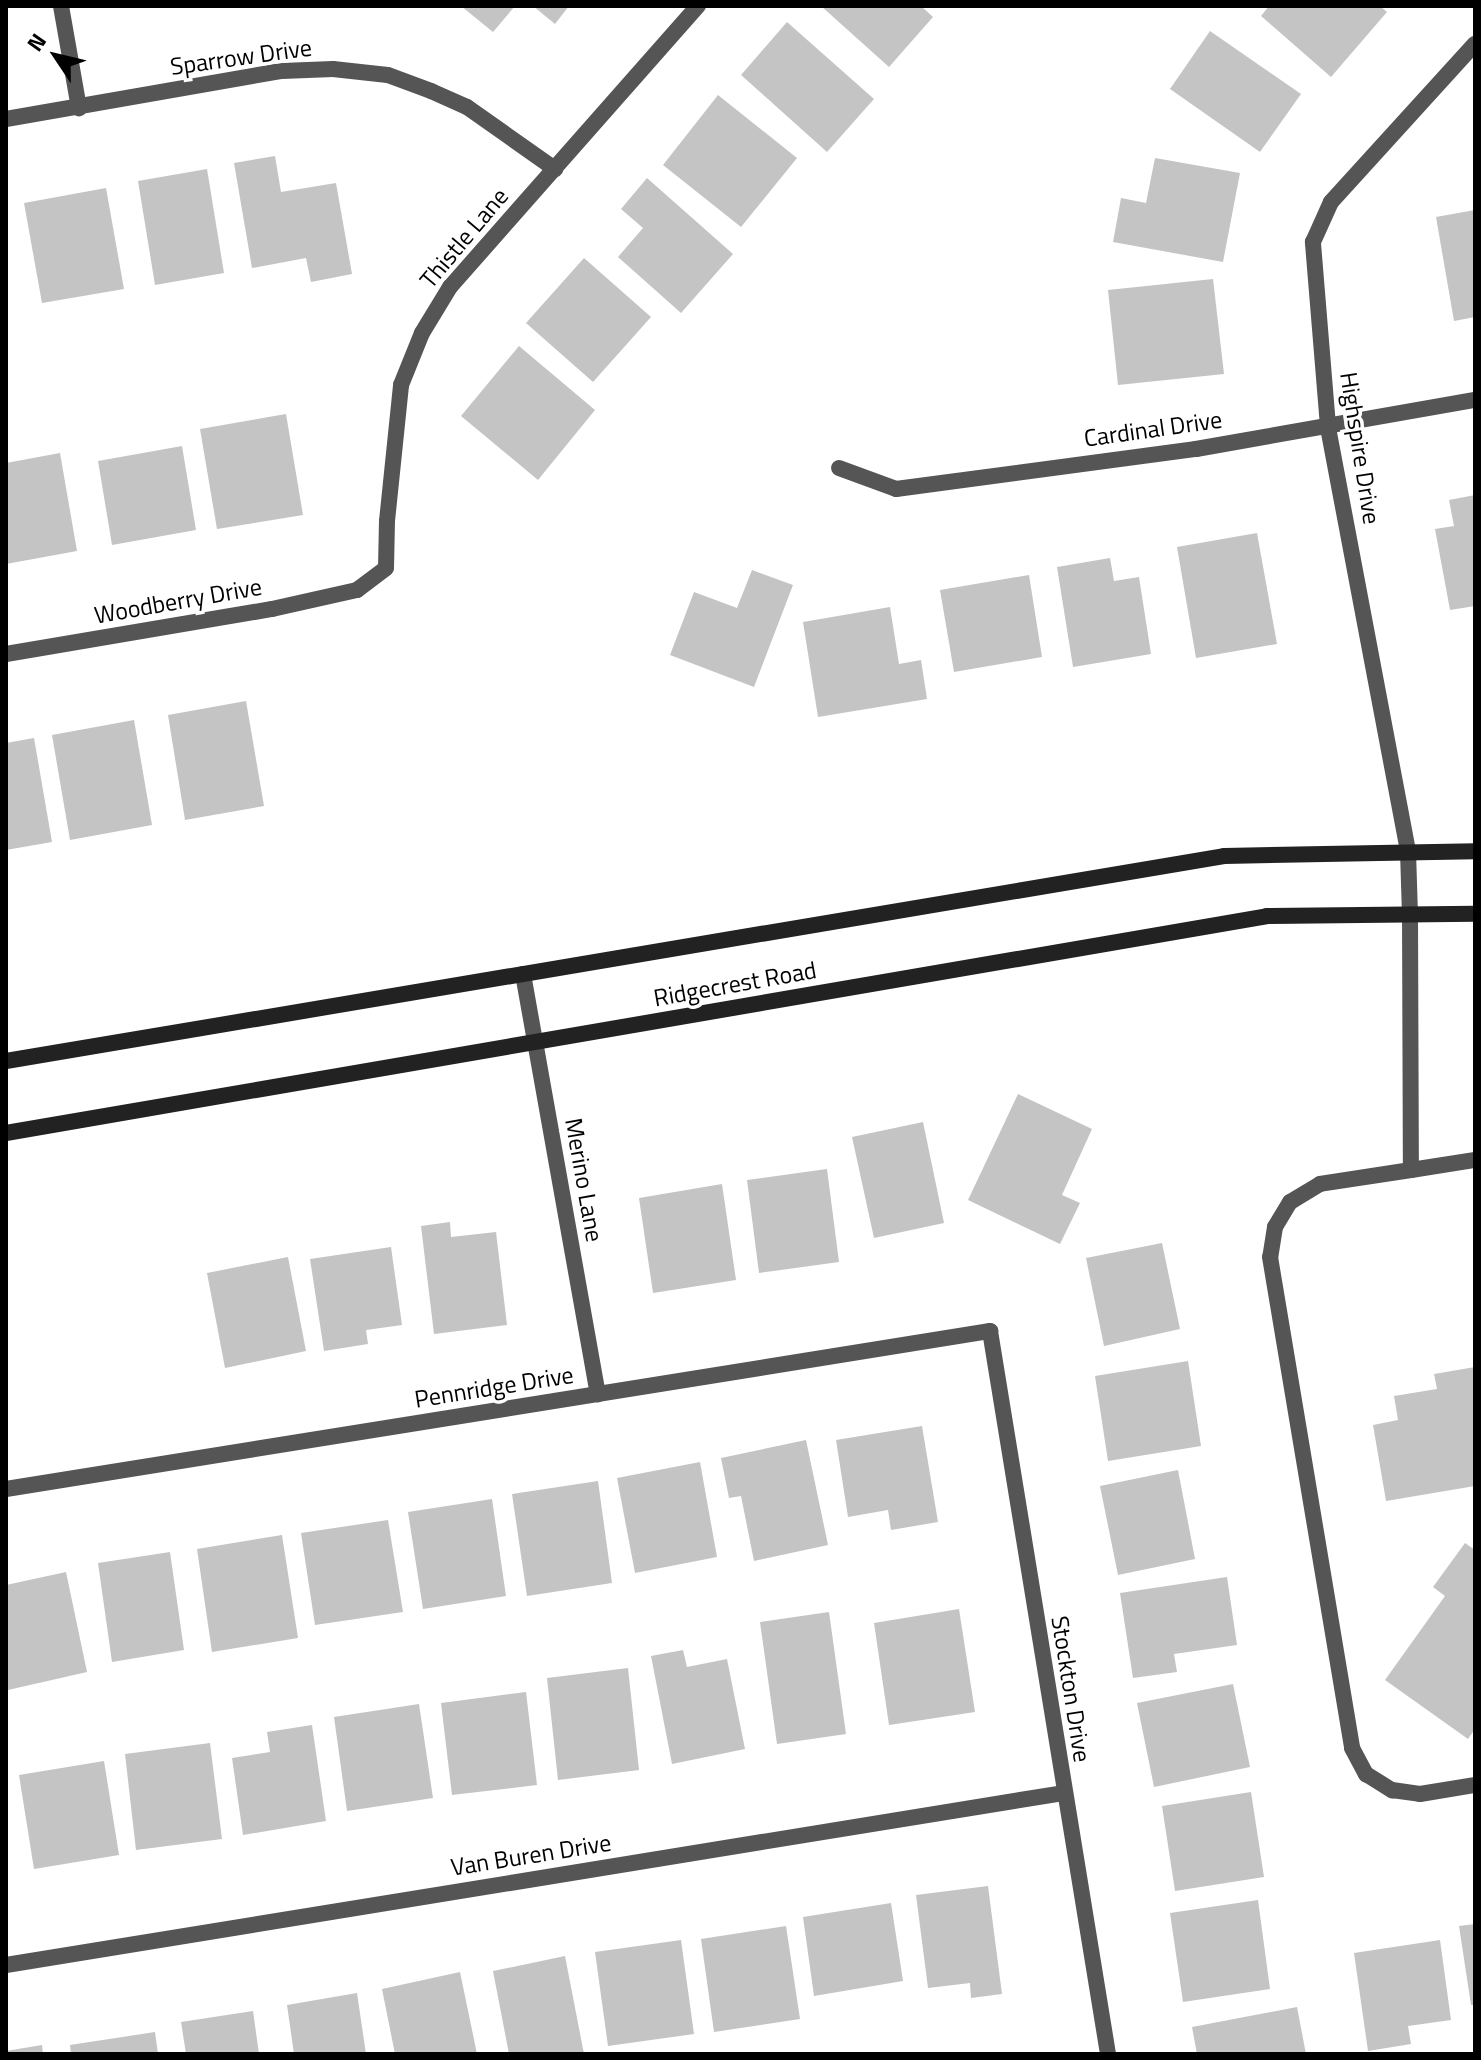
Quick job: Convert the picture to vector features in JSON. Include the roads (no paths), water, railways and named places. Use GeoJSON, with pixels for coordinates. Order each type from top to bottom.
{"type":"FeatureCollection","features":[{"type":"Feature","properties":{"kind":"main road","name":"Ridgecrest Road"},"geometry":{"type":"LineString","coordinates":[[6,1061],[1224,856],[1475,851]]}},
{"type":"Feature","properties":{"kind":"main road","name":"Ridgecrest Road"},"geometry":{"type":"LineString","coordinates":[[6,1133],[1267,916],[1475,914]]}},
{"type":"Feature","properties":{"kind":"street"},"geometry":{"type":"LineString","coordinates":[[61,6],[79,108]]}},
{"type":"Feature","properties":{"kind":"street","name":"Thistle Lane"},"geometry":{"type":"LineString","coordinates":[[357,590],[386,568],[387,521],[401,385],[422,333],[450,287],[698,6]]}},
{"type":"Feature","properties":{"kind":"street","name":"Highspire Drive"},"geometry":{"type":"LineString","coordinates":[[1411,1170],[1408,851],[1328,426],[1313,242],[1331,202],[1475,44]]}},
{"type":"Feature","properties":{"kind":"street","name":"Sparrow Drive"},"geometry":{"type":"LineString","coordinates":[[6,119],[282,71],[333,69],[388,75],[467,107],[555,169]]}},
{"type":"Feature","properties":{"kind":"street","name":"Cardinal Drive"},"geometry":{"type":"LineString","coordinates":[[839,468],[896,489],[1196,449],[1475,400]]}},
{"type":"Feature","properties":{"kind":"street","name":"Woodberry Drive"},"geometry":{"type":"LineString","coordinates":[[6,654],[272,609],[357,590]]}},
{"type":"Feature","properties":{"kind":"street","name":"Merino Lane"},"geometry":{"type":"LineString","coordinates":[[523,974],[598,1394]]}},
{"type":"Feature","properties":{"kind":"street"},"geometry":{"type":"LineString","coordinates":[[1475,1160],[1320,1184],[1290,1202],[1275,1227],[1270,1257],[1352,1748],[1366,1774],[1392,1790],[1420,1794],[1475,1785]]}},
{"type":"Feature","properties":{"kind":"street","name":"Pennridge Drive"},"geometry":{"type":"LineString","coordinates":[[6,1489],[990,1331]]}},
{"type":"Feature","properties":{"kind":"street","name":"Stockton Drive"},"geometry":{"type":"LineString","coordinates":[[990,1331],[1108,2054]]}},
{"type":"Feature","properties":{"kind":"street","name":"Van Buren Drive"},"geometry":{"type":"LineString","coordinates":[[6,1965],[1063,1793]]}}]}
